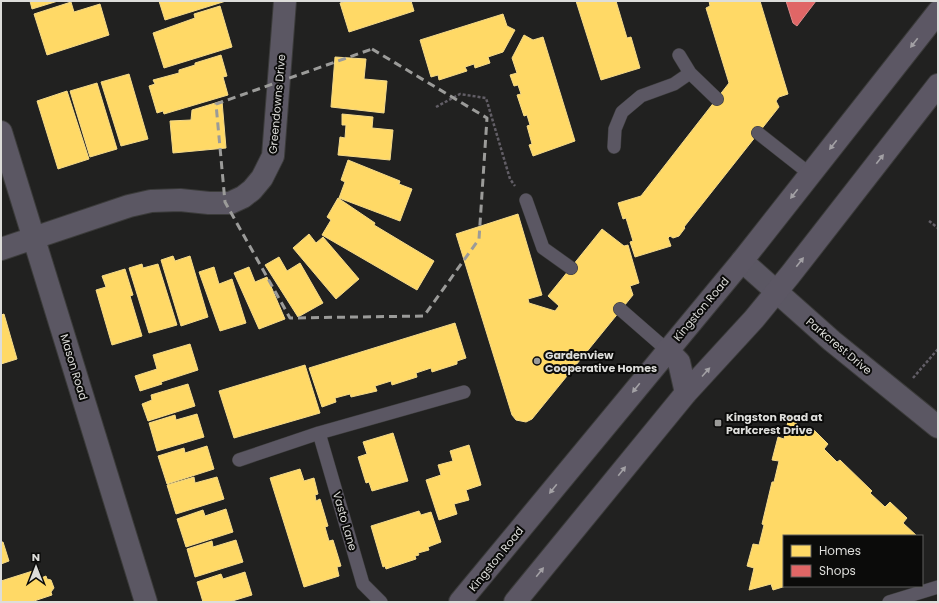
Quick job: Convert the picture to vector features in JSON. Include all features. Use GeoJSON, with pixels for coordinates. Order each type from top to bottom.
{"type":"FeatureCollection","features":[{"type":"Feature","properties":{"kind":"main road","name":"Kingston Road"},"geometry":{"type":"LineString","coordinates":[[460,602],[667,350],[742,262],[938,12]]}},
{"type":"Feature","properties":{"kind":"main road"},"geometry":{"type":"LineString","coordinates":[[515,602],[686,393],[754,319],[938,85]]}},
{"type":"Feature","properties":{"kind":"main road"},"geometry":{"type":"LineString","coordinates":[[667,350],[678,362],[686,393]]}},
{"type":"Feature","properties":{"kind":"street","name":"Greendowns Drive"},"geometry":{"type":"LineString","coordinates":[[1,249],[121,209],[151,201],[180,200],[209,203],[230,203],[244,197],[262,178],[273,156],[286,1]]}},
{"type":"Feature","properties":{"kind":"street","name":"Mason Road"},"geometry":{"type":"LineString","coordinates":[[1,132],[146,602]]}},
{"type":"Feature","properties":{"kind":"street","name":"Parkcrest Drive"},"geometry":{"type":"LineString","coordinates":[[742,262],[775,292],[938,427]]}},
{"type":"Feature","properties":{"kind":"lane"},"geometry":{"type":"LineString","coordinates":[[679,55],[690,73],[717,99]]}},
{"type":"Feature","properties":{"kind":"lane"},"geometry":{"type":"LineString","coordinates":[[614,147],[615,128],[622,112],[641,96],[674,84],[690,73]]}},
{"type":"Feature","properties":{"kind":"lane"},"geometry":{"type":"LineString","coordinates":[[758,133],[810,174]]}},
{"type":"Feature","properties":{"kind":"lane"},"geometry":{"type":"LineString","coordinates":[[526,200],[543,248],[571,268]]}},
{"type":"Feature","properties":{"kind":"lane"},"geometry":{"type":"LineString","coordinates":[[620,309],[667,350]]}},
{"type":"Feature","properties":{"kind":"lane"},"geometry":{"type":"LineString","coordinates":[[239,460],[319,433],[464,392]]}},
{"type":"Feature","properties":{"kind":"lane","name":"Vasto Lane"},"geometry":{"type":"LineString","coordinates":[[319,433],[363,584],[381,602]]}},
{"type":"Feature","properties":{"kind":"lane"},"geometry":{"type":"LineString","coordinates":[[889,602],[938,587]]}},
{"type":"Feature","properties":{"kind":"path"},"geometry":{"type":"LineString","coordinates":[[436,107],[460,94],[486,98],[510,179],[526,200]]}},
{"type":"Feature","properties":{"kind":"path"},"geometry":{"type":"LineString","coordinates":[[929,221],[938,228]]}},
{"type":"Feature","properties":{"kind":"path"},"geometry":{"type":"LineString","coordinates":[[899,396],[938,348]]}},
{"type":"Feature","properties":{"kind":"highlighted area"},"geometry":{"type":"Polygon","coordinates":[[[372,49],[487,118],[479,239],[424,316],[290,318],[225,202],[216,104],[372,49]]]}},
{"type":"Feature","properties":{"kind":"building: Homes"},"geometry":{"type":"Polygon","coordinates":[[[30,1],[58,1],[32,9],[30,1]]]}},
{"type":"Feature","properties":{"kind":"building: Homes"},"geometry":{"type":"Polygon","coordinates":[[[159,1],[226,1],[165,20],[159,1]]]}},
{"type":"Feature","properties":{"kind":"building: Homes"},"geometry":{"type":"Polygon","coordinates":[[[347,1],[411,1],[414,11],[349,32],[340,3],[347,1]]]}},
{"type":"Feature","properties":{"kind":"building: Homes"},"geometry":{"type":"Polygon","coordinates":[[[576,1],[616,1],[627,38],[631,37],[640,68],[601,80],[576,1]]]}},
{"type":"Feature","properties":{"kind":"building: Homes"},"geometry":{"type":"Polygon","coordinates":[[[709,1],[760,1],[788,94],[779,97],[776,101],[779,107],[684,227],[685,228],[679,236],[673,238],[670,236],[668,238],[671,246],[635,257],[630,242],[633,241],[626,218],[623,219],[618,203],[641,196],[729,83],[706,8],[710,6],[709,1]]]}},
{"type":"Feature","properties":{"kind":"building: Homes"},"geometry":{"type":"Polygon","coordinates":[[[71,2],[74,12],[100,4],[109,35],[47,55],[34,14],[71,2]]]}},
{"type":"Feature","properties":{"kind":"building: Homes"},"geometry":{"type":"Polygon","coordinates":[[[220,6],[232,47],[164,68],[153,33],[195,18],[194,14],[220,6]]]}},
{"type":"Feature","properties":{"kind":"building: Homes"},"geometry":{"type":"Polygon","coordinates":[[[503,14],[507,26],[515,30],[503,52],[488,57],[490,63],[475,68],[474,64],[465,67],[467,71],[439,80],[438,75],[431,77],[420,40],[503,14]]]}},
{"type":"Feature","properties":{"kind":"building: Homes"},"geometry":{"type":"Polygon","coordinates":[[[524,35],[533,40],[543,37],[575,141],[533,156],[529,145],[532,144],[527,126],[530,125],[527,115],[524,116],[517,95],[521,94],[518,85],[514,86],[510,75],[517,73],[512,58],[524,35]]]}},
{"type":"Feature","properties":{"kind":"building: Homes"},"geometry":{"type":"Polygon","coordinates":[[[221,55],[227,76],[223,77],[228,95],[164,114],[163,111],[157,113],[149,86],[155,84],[153,80],[179,73],[179,70],[195,65],[195,63],[221,55]]]}},
{"type":"Feature","properties":{"kind":"building: Homes"},"geometry":{"type":"Polygon","coordinates":[[[335,57],[366,59],[364,79],[387,81],[384,113],[331,107],[335,57]]]}},
{"type":"Feature","properties":{"kind":"building: Homes"},"geometry":{"type":"Polygon","coordinates":[[[129,74],[148,139],[121,146],[101,82],[129,74]]]}},
{"type":"Feature","properties":{"kind":"building: Homes"},"geometry":{"type":"Polygon","coordinates":[[[97,83],[117,149],[90,157],[70,91],[97,83]]]}},
{"type":"Feature","properties":{"kind":"building: Homes"},"geometry":{"type":"Polygon","coordinates":[[[67,91],[89,159],[58,169],[37,101],[67,91]]]}},
{"type":"Feature","properties":{"kind":"building: Homes"},"geometry":{"type":"Polygon","coordinates":[[[222,101],[226,148],[173,153],[170,121],[191,120],[192,110],[222,101]]]}},
{"type":"Feature","properties":{"kind":"building: Homes"},"geometry":{"type":"Polygon","coordinates":[[[342,114],[373,117],[372,128],[393,130],[390,160],[338,155],[340,137],[345,138],[346,125],[342,125],[342,114]]]}},
{"type":"Feature","properties":{"kind":"building: Homes"},"geometry":{"type":"Polygon","coordinates":[[[348,160],[400,181],[399,184],[412,189],[400,221],[339,198],[345,182],[341,180],[348,160]]]}},
{"type":"Feature","properties":{"kind":"building: Homes"},"geometry":{"type":"Polygon","coordinates":[[[338,198],[375,223],[374,225],[434,261],[417,290],[322,235],[331,220],[327,217],[338,198]]]}},
{"type":"Feature","properties":{"kind":"building: Homes","name":"Gardenview Cooperative Homes"},"geometry":{"type":"Polygon","coordinates":[[[518,214],[542,295],[528,299],[529,303],[555,311],[559,306],[548,296],[602,229],[624,246],[628,245],[639,283],[630,286],[633,295],[532,419],[526,422],[516,420],[512,415],[456,234],[518,214]]]}},
{"type":"Feature","properties":{"kind":"building: Homes"},"geometry":{"type":"Polygon","coordinates":[[[309,234],[316,243],[323,237],[359,279],[336,299],[293,248],[309,234]]]}},
{"type":"Feature","properties":{"kind":"building: Homes"},"geometry":{"type":"Polygon","coordinates":[[[173,256],[175,261],[190,256],[208,317],[181,326],[161,260],[173,256]]]}},
{"type":"Feature","properties":{"kind":"building: Homes"},"geometry":{"type":"Polygon","coordinates":[[[279,257],[287,271],[300,263],[323,303],[298,317],[265,265],[279,257]]]}},
{"type":"Feature","properties":{"kind":"building: Homes"},"geometry":{"type":"Polygon","coordinates":[[[142,264],[143,268],[158,264],[177,325],[149,333],[129,268],[142,264]]]}},
{"type":"Feature","properties":{"kind":"building: Homes"},"geometry":{"type":"Polygon","coordinates":[[[214,267],[219,284],[232,279],[246,323],[220,331],[199,272],[214,267]]]}},
{"type":"Feature","properties":{"kind":"building: Homes"},"geometry":{"type":"Polygon","coordinates":[[[249,267],[255,282],[267,277],[285,319],[259,329],[234,273],[249,267]]]}},
{"type":"Feature","properties":{"kind":"building: Homes"},"geometry":{"type":"Polygon","coordinates":[[[125,269],[133,295],[130,296],[142,336],[112,345],[96,290],[106,287],[102,276],[125,269]]]}},
{"type":"Feature","properties":{"kind":"building: Homes"},"geometry":{"type":"Polygon","coordinates":[[[4,314],[17,359],[1,364],[1,315],[4,314]]]}},
{"type":"Feature","properties":{"kind":"building: Homes"},"geometry":{"type":"Polygon","coordinates":[[[455,323],[466,358],[457,361],[457,364],[432,372],[431,368],[416,373],[417,377],[392,385],[391,381],[375,386],[377,391],[351,397],[350,394],[335,398],[336,402],[322,407],[309,368],[455,323]]]}},
{"type":"Feature","properties":{"kind":"building: Homes"},"geometry":{"type":"Polygon","coordinates":[[[190,344],[198,370],[161,382],[162,384],[140,391],[135,376],[157,369],[153,355],[190,344]]]}},
{"type":"Feature","properties":{"kind":"building: Homes"},"geometry":{"type":"Polygon","coordinates":[[[305,365],[320,413],[234,438],[219,391],[305,365]]]}},
{"type":"Feature","properties":{"kind":"building: Homes"},"geometry":{"type":"Polygon","coordinates":[[[188,384],[195,406],[148,421],[142,404],[152,400],[151,395],[188,384]]]}},
{"type":"Feature","properties":{"kind":"building: Homes"},"geometry":{"type":"Polygon","coordinates":[[[197,414],[204,437],[157,451],[149,423],[175,415],[176,420],[197,414]]]}},
{"type":"Feature","properties":{"kind":"building: Homes"},"geometry":{"type":"Polygon","coordinates":[[[789,417],[806,432],[811,427],[828,444],[824,449],[837,462],[840,460],[872,491],[870,493],[885,507],[890,502],[907,518],[903,523],[916,535],[783,535],[783,587],[773,590],[771,584],[749,590],[754,568],[747,566],[753,544],[759,545],[764,525],[762,524],[772,482],[774,482],[779,461],[772,460],[778,437],[784,439],[789,417]]]}},
{"type":"Feature","properties":{"kind":"building: Homes"},"geometry":{"type":"Polygon","coordinates":[[[393,433],[408,481],[372,491],[369,482],[366,483],[358,457],[367,454],[363,442],[393,433]]]}},
{"type":"Feature","properties":{"kind":"building: Homes"},"geometry":{"type":"Polygon","coordinates":[[[469,445],[481,485],[466,490],[469,500],[454,504],[457,514],[439,520],[426,480],[441,475],[438,465],[453,461],[450,451],[469,445]]]}},
{"type":"Feature","properties":{"kind":"building: Homes"},"geometry":{"type":"Polygon","coordinates":[[[207,446],[214,469],[167,484],[158,456],[184,448],[185,453],[207,446]]]}},
{"type":"Feature","properties":{"kind":"building: Homes"},"geometry":{"type":"Polygon","coordinates":[[[300,469],[304,481],[314,478],[318,494],[315,495],[316,501],[320,499],[328,526],[325,527],[329,541],[333,540],[341,566],[337,567],[339,576],[304,587],[270,478],[300,469]]]}},
{"type":"Feature","properties":{"kind":"building: Homes"},"geometry":{"type":"Polygon","coordinates":[[[194,477],[195,483],[217,477],[224,499],[176,514],[167,485],[194,477]]]}},
{"type":"Feature","properties":{"kind":"building: Homes"},"geometry":{"type":"Polygon","coordinates":[[[226,509],[233,532],[186,547],[177,519],[203,510],[205,516],[226,509]]]}},
{"type":"Feature","properties":{"kind":"building: Homes"},"geometry":{"type":"Polygon","coordinates":[[[419,511],[421,515],[431,512],[441,542],[428,547],[429,550],[418,553],[419,555],[415,556],[416,559],[386,569],[385,566],[383,567],[371,526],[419,511]]]}},
{"type":"Feature","properties":{"kind":"building: Homes"},"geometry":{"type":"Polygon","coordinates":[[[236,540],[243,562],[195,577],[187,549],[212,541],[213,547],[236,540]]]}},
{"type":"Feature","properties":{"kind":"building: Homes"},"geometry":{"type":"Polygon","coordinates":[[[1,542],[3,542],[9,561],[1,564],[1,542]]]}},
{"type":"Feature","properties":{"kind":"building: Homes"},"geometry":{"type":"Polygon","coordinates":[[[39,569],[41,578],[46,576],[47,579],[51,580],[54,588],[51,592],[52,595],[31,602],[1,602],[1,581],[39,569]]]}},
{"type":"Feature","properties":{"kind":"building: Homes"},"geometry":{"type":"Polygon","coordinates":[[[245,572],[252,595],[229,602],[203,602],[197,582],[221,574],[223,579],[245,572]]]}},
{"type":"Feature","properties":{"kind":"building: Shops"},"geometry":{"type":"Polygon","coordinates":[[[786,1],[816,1],[797,26],[793,23],[786,1]]]}},
{"type":"Feature","properties":{"kind":"place","name":"Gardenview Cooperative Homes"},"geometry":{"type":"Point","coordinates":[537,361]}},
{"type":"Feature","properties":{"kind":"place","name":"Kingston Road at Parkcrest Drive"},"geometry":{"type":"Point","coordinates":[718,423]}}]}
